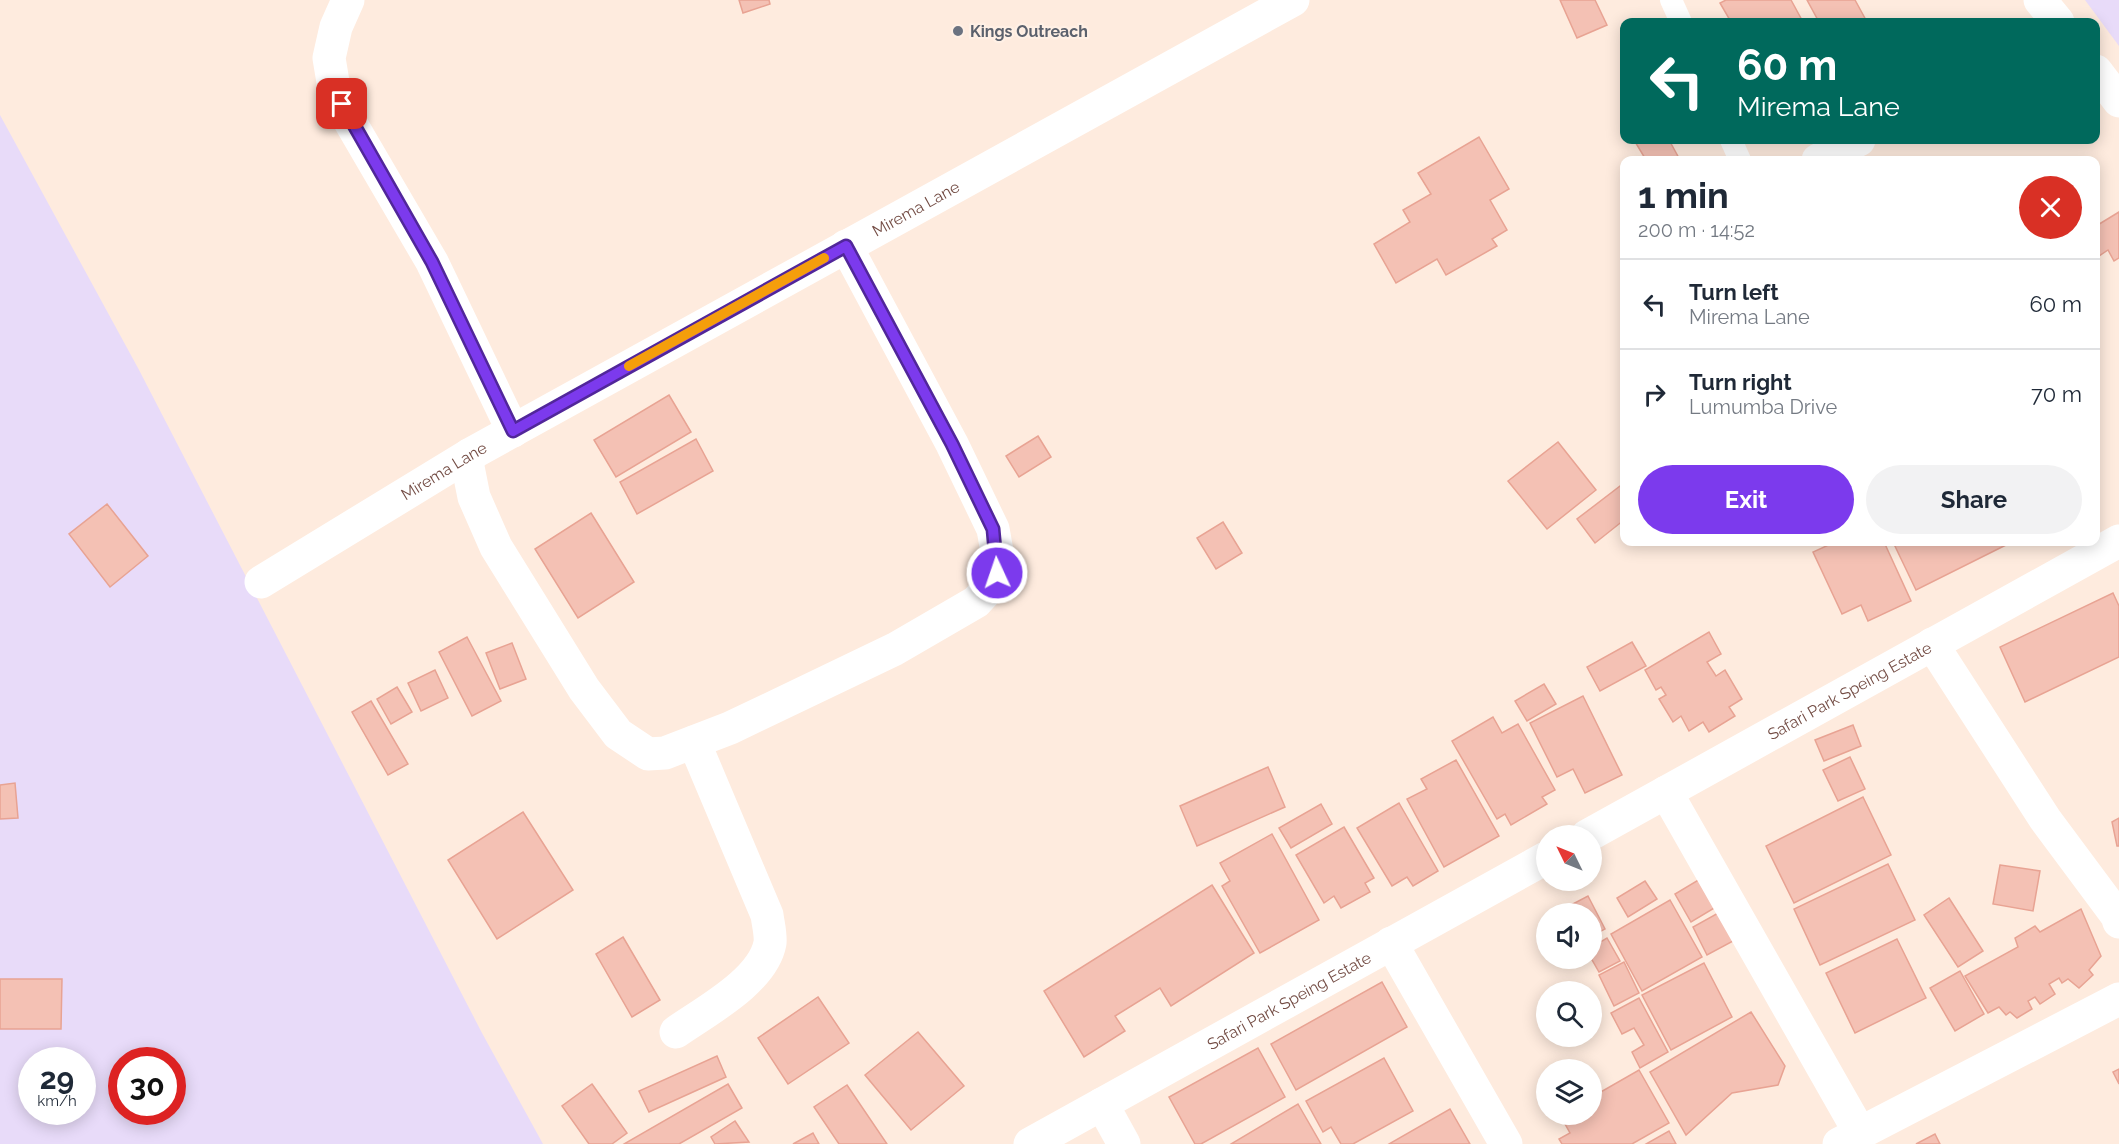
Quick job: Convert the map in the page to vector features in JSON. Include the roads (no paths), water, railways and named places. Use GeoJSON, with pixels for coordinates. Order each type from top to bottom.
{"type":"FeatureCollection","features":[{"type":"Feature","properties":{"kind":"street"},"geometry":{"type":"LineString","coordinates":[[348,0],[336,27],[330,58],[334,88],[349,120],[432,262],[513,431]]}},
{"type":"Feature","properties":{"kind":"street","name":"Mirema Lane"},"geometry":{"type":"LineString","coordinates":[[261,582],[469,455],[1293,0]]}},
{"type":"Feature","properties":{"kind":"street"},"geometry":{"type":"LineString","coordinates":[[2040,0],[2055,18]]}},
{"type":"Feature","properties":{"kind":"street"},"geometry":{"type":"LineString","coordinates":[[2100,75],[2119,101]]}},
{"type":"Feature","properties":{"kind":"street"},"geometry":{"type":"LineString","coordinates":[[1826,156],[1851,144]]}},
{"type":"Feature","properties":{"kind":"street"},"geometry":{"type":"LineString","coordinates":[[469,455],[468,467],[474,498],[496,546],[584,689],[618,734],[648,754],[665,753],[694,742],[895,649],[976,602],[989,588],[997,573],[993,529],[952,444],[846,246]]}},
{"type":"Feature","properties":{"kind":"street","name":"Safari Park Speing Estate"},"geometry":{"type":"LineString","coordinates":[[1602,828],[1932,645],[2117,547]]}},
{"type":"Feature","properties":{"kind":"street"},"geometry":{"type":"LineString","coordinates":[[1932,645],[2046,819],[2117,916],[2119,922]]}},
{"type":"Feature","properties":{"kind":"street"},"geometry":{"type":"LineString","coordinates":[[676,1032],[743,984],[760,964],[770,942],[767,915],[694,742]]}},
{"type":"Feature","properties":{"kind":"street"},"geometry":{"type":"LineString","coordinates":[[1666,792],[1850,1138],[2117,997]]}},
{"type":"Feature","properties":{"kind":"street","name":"Safari Park Speing Estate"},"geometry":{"type":"LineString","coordinates":[[1030,1144],[1536,863]]}},
{"type":"Feature","properties":{"kind":"street"},"geometry":{"type":"LineString","coordinates":[[1391,943],[1506,1144]]}},
{"type":"Feature","properties":{"kind":"street"},"geometry":{"type":"LineString","coordinates":[[1102,1104],[1124,1144]]}},
{"type":"Feature","properties":{"kind":"lane"},"geometry":{"type":"LineString","coordinates":[[1671,0],[1679,18]]}},
{"type":"Feature","properties":{"kind":"place","name":"Kings Outreach"},"geometry":{"type":"Point","coordinates":[958,31]}}]}
